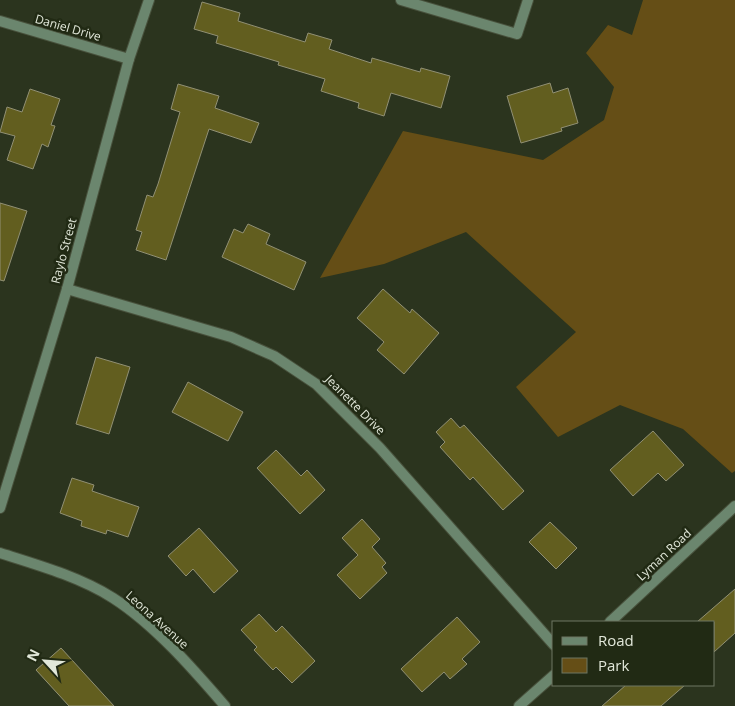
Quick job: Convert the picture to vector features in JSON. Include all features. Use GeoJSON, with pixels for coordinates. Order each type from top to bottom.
{"type":"FeatureCollection","features":[{"type":"Feature","properties":{"kind":"street","name":"Raylo Street"},"geometry":{"type":"LineString","coordinates":[[0,508],[67,289],[129,59],[149,0]]}},
{"type":"Feature","properties":{"kind":"street"},"geometry":{"type":"LineString","coordinates":[[401,0],[517,34],[528,0]]}},
{"type":"Feature","properties":{"kind":"street","name":"Daniel Drive"},"geometry":{"type":"LineString","coordinates":[[0,21],[129,59]]}},
{"type":"Feature","properties":{"kind":"street","name":"Jeanette Drive"},"geometry":{"type":"LineString","coordinates":[[67,289],[231,337],[274,356],[316,384],[380,448],[552,644]]}},
{"type":"Feature","properties":{"kind":"street","name":"Lyman Road"},"geometry":{"type":"LineString","coordinates":[[611,621],[735,506]]}},
{"type":"Feature","properties":{"kind":"street","name":"Leona Avenue"},"geometry":{"type":"LineString","coordinates":[[0,553],[51,570],[112,597],[142,621],[193,670],[225,706]]}},
{"type":"Feature","properties":{"kind":"street"},"geometry":{"type":"LineString","coordinates":[[519,706],[552,677]]}},
{"type":"Feature","properties":{"kind":"green space"},"geometry":{"type":"Polygon","coordinates":[[[643,0],[735,0],[735,471],[732,473],[683,429],[620,405],[558,437],[516,387],[576,332],[466,232],[384,264],[320,278],[403,131],[543,160],[604,120],[614,87],[586,53],[608,25],[632,35],[643,0]]]}},
{"type":"Feature","properties":{"kind":"building"},"geometry":{"type":"Polygon","coordinates":[[[202,2],[240,13],[238,21],[305,42],[308,33],[332,40],[329,49],[371,63],[372,58],[420,72],[421,68],[450,76],[441,108],[391,93],[384,116],[358,108],[359,103],[321,91],[325,79],[278,65],[279,62],[216,43],[218,36],[194,29],[202,2]]]}},
{"type":"Feature","properties":{"kind":"building"},"geometry":{"type":"Polygon","coordinates":[[[550,83],[553,93],[568,88],[578,123],[561,128],[562,131],[521,143],[507,96],[550,83]]]}},
{"type":"Feature","properties":{"kind":"building"},"geometry":{"type":"Polygon","coordinates":[[[178,84],[219,96],[215,108],[259,123],[251,143],[209,129],[166,260],[136,250],[142,232],[136,230],[147,195],[153,197],[158,184],[180,112],[171,109],[178,84]]]}},
{"type":"Feature","properties":{"kind":"building"},"geometry":{"type":"Polygon","coordinates":[[[30,89],[60,99],[51,125],[55,126],[48,147],[42,144],[33,169],[7,160],[15,136],[0,132],[7,107],[22,112],[30,89]]]}},
{"type":"Feature","properties":{"kind":"building"},"geometry":{"type":"Polygon","coordinates":[[[0,203],[27,211],[4,281],[0,280],[0,203]]]}},
{"type":"Feature","properties":{"kind":"building"},"geometry":{"type":"Polygon","coordinates":[[[248,224],[270,234],[266,244],[306,262],[294,290],[222,257],[234,229],[243,233],[248,224]]]}},
{"type":"Feature","properties":{"kind":"building"},"geometry":{"type":"Polygon","coordinates":[[[383,289],[410,313],[412,309],[439,333],[404,374],[377,350],[384,342],[357,318],[383,289]]]}},
{"type":"Feature","properties":{"kind":"building"},"geometry":{"type":"Polygon","coordinates":[[[96,357],[130,367],[109,434],[76,424],[96,357]]]}},
{"type":"Feature","properties":{"kind":"building"},"geometry":{"type":"Polygon","coordinates":[[[188,382],[243,412],[228,441],[172,412],[188,382]]]}},
{"type":"Feature","properties":{"kind":"building"},"geometry":{"type":"Polygon","coordinates":[[[451,418],[460,428],[464,425],[524,491],[503,510],[473,477],[470,480],[440,447],[445,442],[436,432],[451,418]]]}},
{"type":"Feature","properties":{"kind":"building"},"geometry":{"type":"Polygon","coordinates":[[[653,431],[684,465],[666,481],[658,473],[633,496],[610,470],[653,431]]]}},
{"type":"Feature","properties":{"kind":"building"},"geometry":{"type":"Polygon","coordinates":[[[276,450],[301,476],[307,470],[325,490],[300,514],[257,468],[276,450]]]}},
{"type":"Feature","properties":{"kind":"building"},"geometry":{"type":"Polygon","coordinates":[[[72,478],[94,485],[92,491],[139,507],[128,537],[107,530],[106,534],[81,526],[82,521],[60,513],[72,478]]]}},
{"type":"Feature","properties":{"kind":"building"},"geometry":{"type":"Polygon","coordinates":[[[362,519],[380,539],[372,547],[386,563],[382,567],[387,573],[360,599],[337,575],[358,555],[342,538],[362,519]]]}},
{"type":"Feature","properties":{"kind":"building"},"geometry":{"type":"Polygon","coordinates":[[[550,522],[577,548],[556,569],[529,542],[550,522]]]}},
{"type":"Feature","properties":{"kind":"building"},"geometry":{"type":"Polygon","coordinates":[[[199,528],[238,571],[214,593],[193,569],[186,576],[168,556],[199,528]]]}},
{"type":"Feature","properties":{"kind":"building"},"geometry":{"type":"Polygon","coordinates":[[[735,589],[735,633],[715,651],[715,621],[698,621],[735,589]]]}},
{"type":"Feature","properties":{"kind":"building"},"geometry":{"type":"Polygon","coordinates":[[[259,614],[276,632],[282,626],[315,661],[292,683],[276,667],[273,670],[254,650],[257,647],[241,630],[259,614]]]}},
{"type":"Feature","properties":{"kind":"building"},"geometry":{"type":"Polygon","coordinates":[[[457,617],[480,642],[462,659],[467,664],[450,679],[444,672],[422,692],[401,669],[457,617]]]}},
{"type":"Feature","properties":{"kind":"building"},"geometry":{"type":"Polygon","coordinates":[[[61,648],[114,706],[69,706],[36,670],[61,648]]]}},
{"type":"Feature","properties":{"kind":"building"},"geometry":{"type":"Polygon","coordinates":[[[625,686],[684,686],[661,706],[602,706],[625,686]]]}}]}
